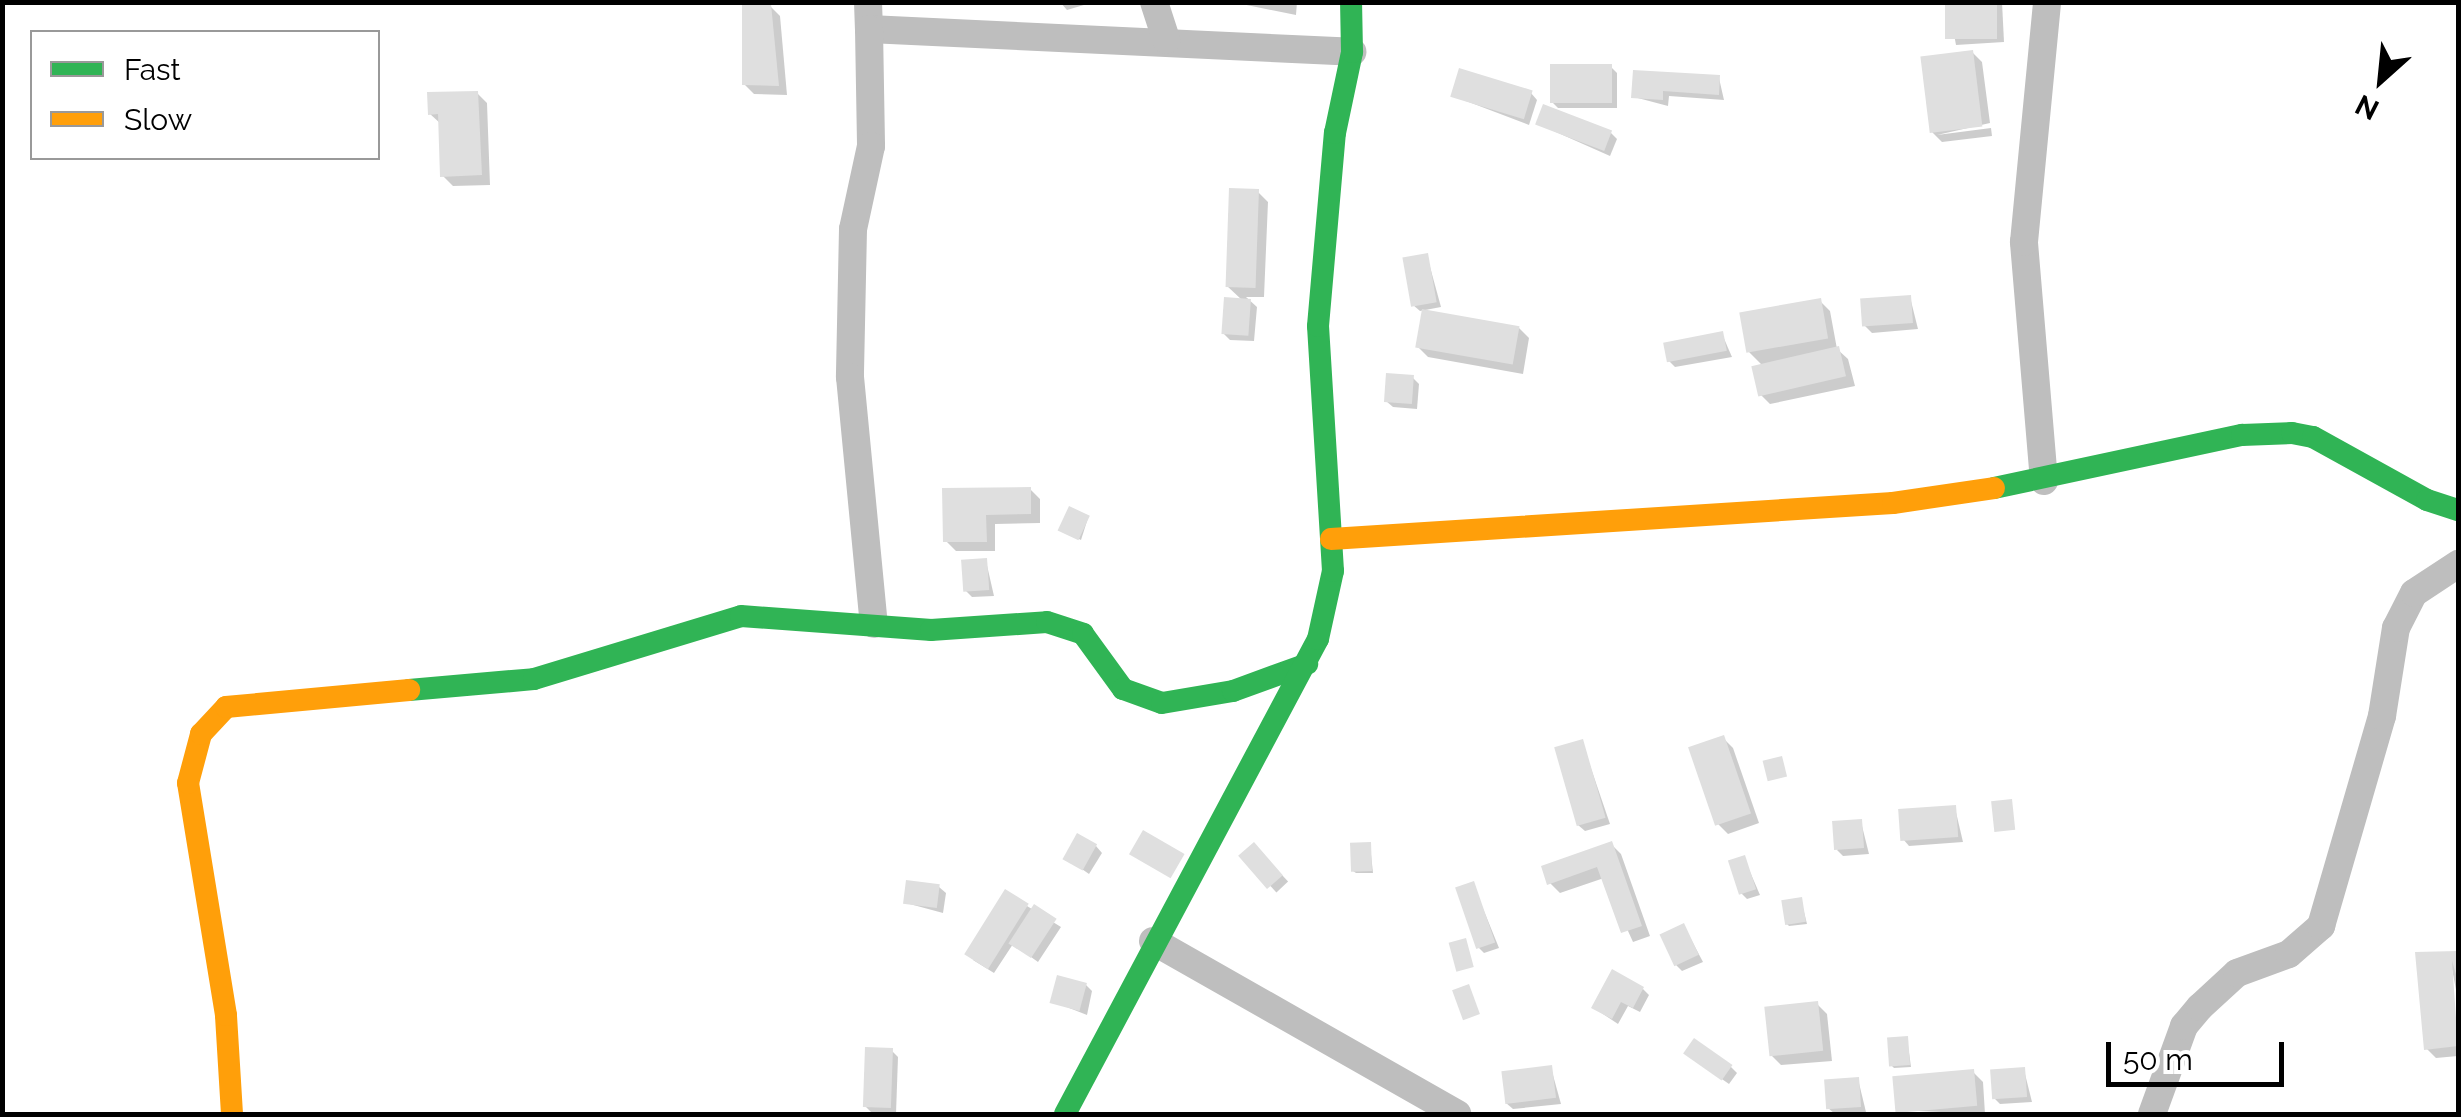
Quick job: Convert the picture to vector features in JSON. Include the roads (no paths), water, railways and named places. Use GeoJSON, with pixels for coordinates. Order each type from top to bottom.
{"type":"FeatureCollection","features":[{"type":"Feature","properties":{"kind":"street"},"geometry":{"type":"LineString","coordinates":[[1154,2],[1166,40]]}},
{"type":"Feature","properties":{"kind":"street"},"geometry":{"type":"LineString","coordinates":[[1065,1114],[1101,1055],[1153,941],[1306,664],[1328,600],[1331,539],[1318,326],[1335,133],[1352,52],[1351,2]]}},
{"type":"Feature","properties":{"kind":"street"},"geometry":{"type":"LineString","coordinates":[[2044,481],[2024,242],[2046,2]]}},
{"type":"Feature","properties":{"kind":"street"},"geometry":{"type":"LineString","coordinates":[[874,624],[850,378],[854,229],[871,146],[869,16],[1352,52]]}},
{"type":"Feature","properties":{"kind":"street"},"geometry":{"type":"LineString","coordinates":[[1331,539],[1893,503],[2044,481],[2242,435],[2292,433],[2313,437],[2426,500],[2458,510]]}},
{"type":"Feature","properties":{"kind":"street"},"geometry":{"type":"LineString","coordinates":[[2152,1114],[2184,1026],[2200,1007],[2238,974],[2307,943],[2321,926],[2382,716],[2396,628],[2414,593],[2458,564]]}},
{"type":"Feature","properties":{"kind":"street"},"geometry":{"type":"LineString","coordinates":[[232,1114],[226,1015],[188,783],[191,757],[211,717],[226,707],[534,679],[740,616],[931,630],[1065,626],[1083,634],[1123,689],[1162,703],[1233,692],[1306,664]]}},
{"type":"Feature","properties":{"kind":"street"},"geometry":{"type":"LineString","coordinates":[[1153,941],[1457,1114]]}}]}
